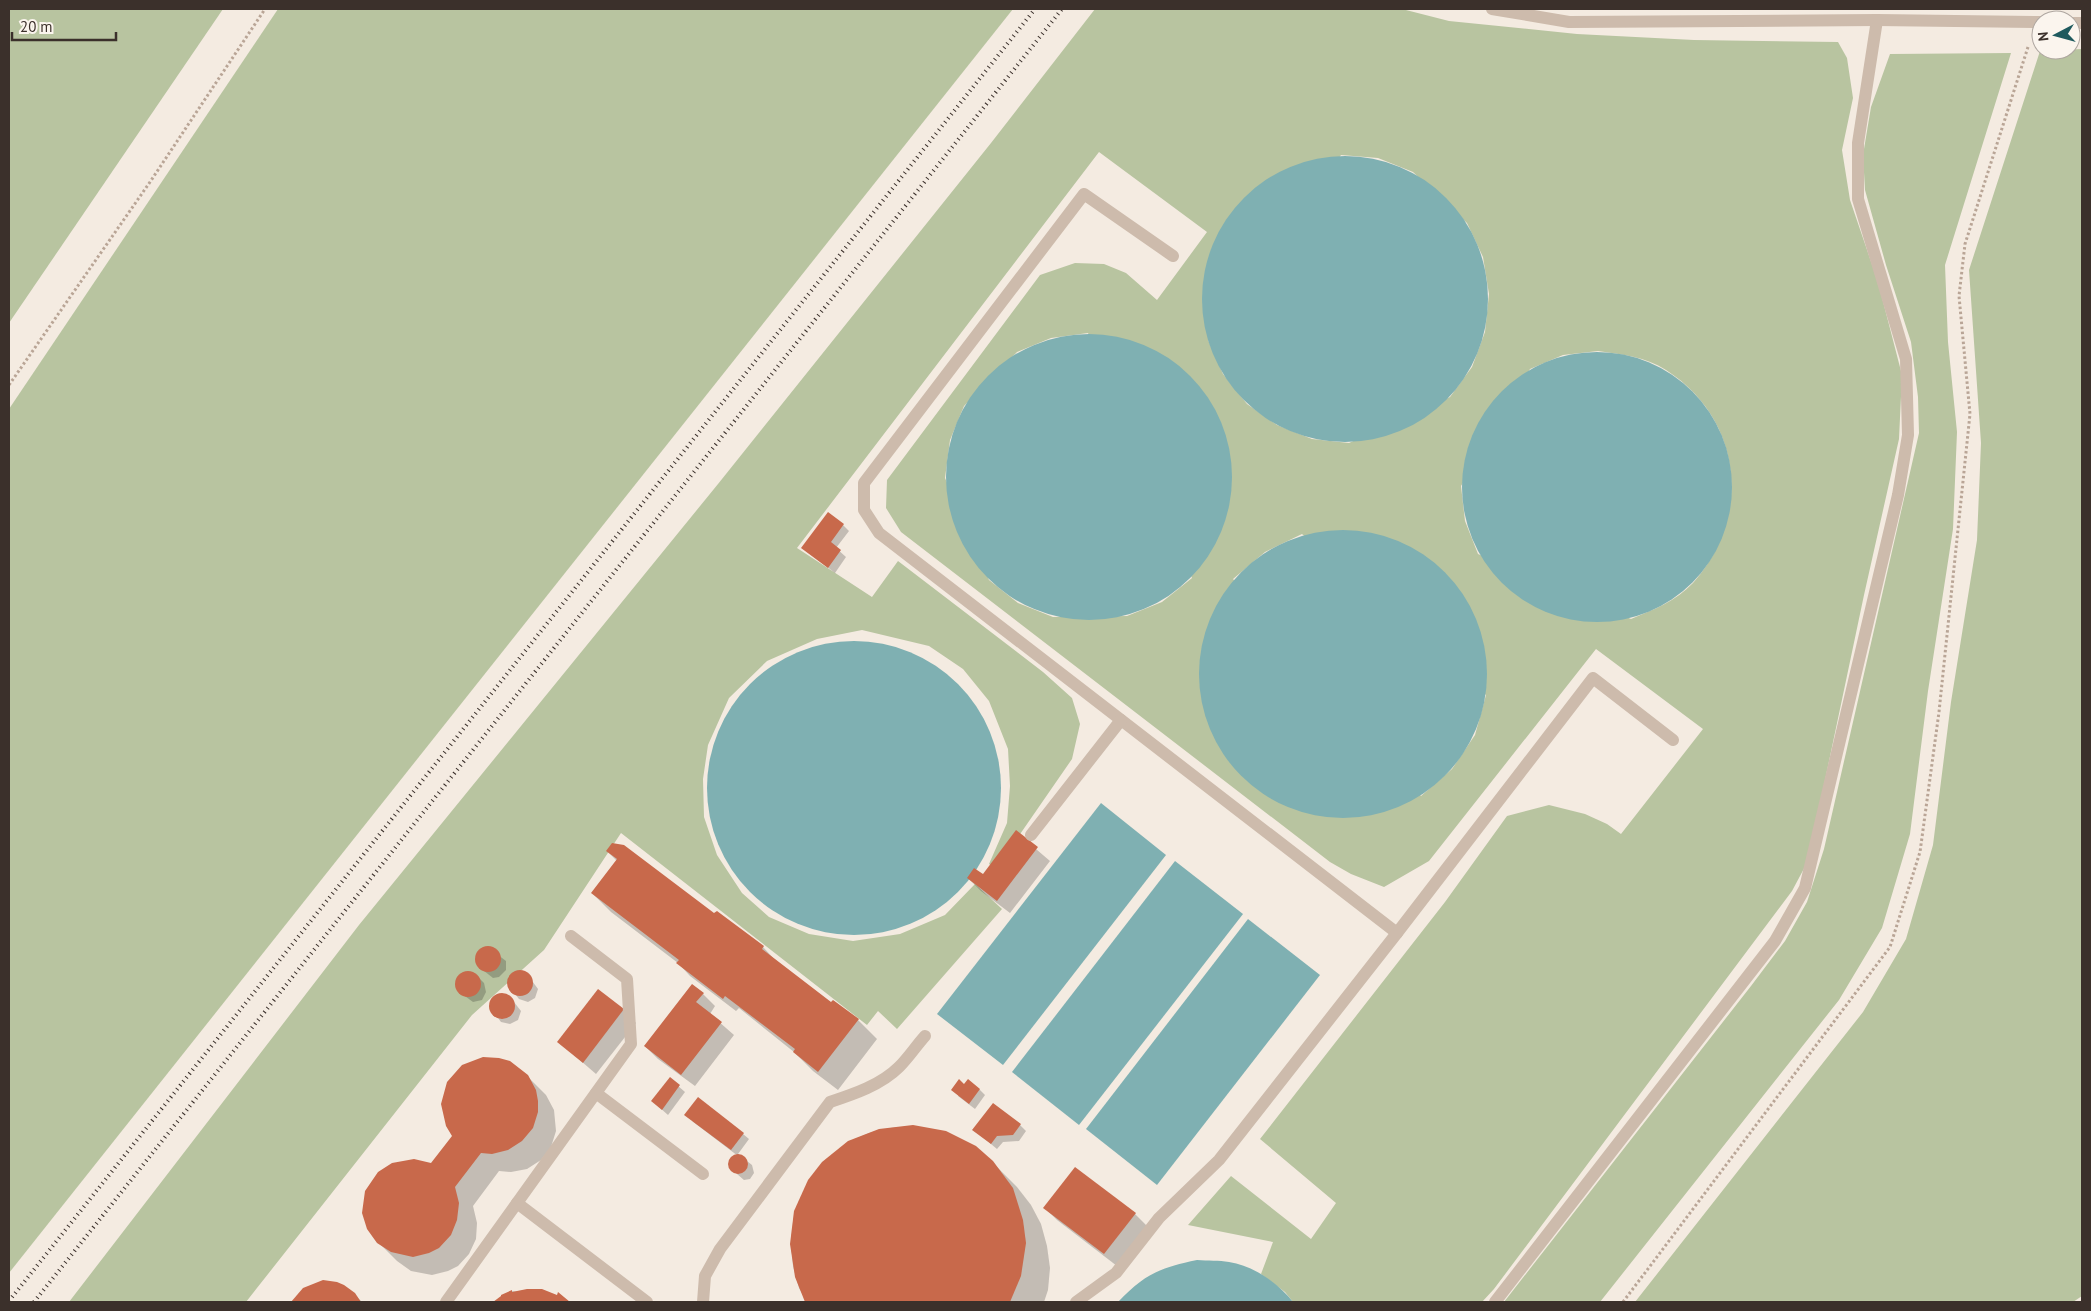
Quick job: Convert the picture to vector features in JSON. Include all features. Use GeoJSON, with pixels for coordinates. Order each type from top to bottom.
{"type":"FeatureCollection","features":[{"type":"Feature","properties":{"kind":"street"},"geometry":{"type":"LineString","coordinates":[[1492,9],[1569,22],[1877,20],[2031,22]]}},
{"type":"Feature","properties":{"kind":"street"},"geometry":{"type":"LineString","coordinates":[[1494,1302],[1776,940],[1805,888],[1898,495],[1908,436],[1906,359],[1858,199],[1858,143],[1877,20]]}},
{"type":"Feature","properties":{"kind":"street"},"geometry":{"type":"LineString","coordinates":[[1173,256],[1084,194],[864,483],[864,510],[879,533],[1397,933]]}},
{"type":"Feature","properties":{"kind":"street"},"geometry":{"type":"LineString","coordinates":[[1076,1302],[1116,1273],[1159,1218],[1219,1160],[1593,678],[1673,740]]}},
{"type":"Feature","properties":{"kind":"street"},"geometry":{"type":"LineString","coordinates":[[1031,835],[1121,720]]}},
{"type":"Feature","properties":{"kind":"street"},"geometry":{"type":"LineString","coordinates":[[446,1302],[631,1044],[627,979],[571,936]]}},
{"type":"Feature","properties":{"kind":"street"},"geometry":{"type":"LineString","coordinates":[[703,1302],[705,1276],[720,1249],[830,1102],[856,1094],[889,1076],[925,1036]]}},
{"type":"Feature","properties":{"kind":"street"},"geometry":{"type":"LineString","coordinates":[[596,1092],[704,1174]]}},
{"type":"Feature","properties":{"kind":"street"},"geometry":{"type":"LineString","coordinates":[[517,1203],[647,1302]]}},
{"type":"Feature","properties":{"kind":"path"},"geometry":{"type":"LineString","coordinates":[[9,385],[150,182],[265,9]]}},
{"type":"Feature","properties":{"kind":"path"},"geometry":{"type":"LineString","coordinates":[[1623,1302],[1808,1059],[1890,947],[1920,852],[1940,702],[1970,414],[1959,296],[1965,244],[2031,43]]}},
{"type":"Feature","properties":{"kind":"green space"},"geometry":{"type":"Polygon","coordinates":[[[9,9],[223,9],[9,323],[9,9]]]}},
{"type":"Feature","properties":{"kind":"green space"},"geometry":{"type":"Polygon","coordinates":[[[278,9],[1013,9],[9,1273],[9,409],[278,9]]]}},
{"type":"Feature","properties":{"kind":"green space"},"geometry":{"type":"Polygon","coordinates":[[[1095,9],[1402,9],[1449,21],[1577,34],[1694,40],[1838,42],[1847,58],[1853,98],[1842,150],[1850,200],[1878,282],[1902,375],[1899,439],[1808,861],[1792,891],[1494,1289],[1482,1302],[1293,1302],[1285,1292],[1261,1274],[1273,1242],[1188,1225],[1231,1176],[1311,1239],[1336,1203],[1260,1139],[1445,902],[1507,816],[1549,805],[1585,814],[1607,824],[1621,834],[1703,729],[1596,649],[1429,861],[1384,887],[1351,874],[1330,862],[901,532],[886,508],[887,480],[1040,275],[1075,263],[1104,264],[1126,273],[1157,300],[1207,232],[1099,152],[797,548],[872,597],[898,561],[1043,672],[1072,698],[1080,724],[1072,759],[996,869],[989,864],[1007,823],[1010,786],[1008,749],[989,701],[963,669],[929,646],[862,630],[817,639],[767,661],[729,698],[708,745],[703,779],[704,817],[717,855],[742,893],[769,917],[809,934],[853,941],[900,934],[945,915],[975,884],[1002,909],[897,1029],[878,1011],[867,1025],[621,833],[544,950],[472,1015],[246,1302],[69,1302],[359,925],[718,484],[991,143],[1095,9]],[[1341,155],[1208,340],[1223,374],[1247,404],[1277,425],[1312,439],[1349,443],[1450,397],[1472,367],[1485,332],[1489,294],[1483,257],[1467,223],[1413,172],[1378,158],[1341,155]],[[1088,333],[1051,338],[1017,352],[964,406],[950,440],[945,478],[989,580],[1018,603],[1053,617],[1127,616],[1162,602],[1192,578],[1088,333]],[[1598,351],[1563,355],[1530,369],[1461,486],[1465,521],[1478,554],[1631,619],[1679,595],[1693,583],[1712,557],[1724,529],[1731,500],[1730,470],[1724,442],[1711,415],[1692,391],[1666,370],[1650,362],[1616,353],[1598,351]],[[1302,534],[1265,552],[1233,579],[1421,796],[1452,769],[1475,735],[1486,695],[1302,534]]]}},
{"type":"Feature","properties":{"kind":"green space"},"geometry":{"type":"Polygon","coordinates":[[[2081,49],[2082,1296],[2073,1302],[1635,1302],[1863,1012],[1906,939],[1933,845],[1951,702],[1977,540],[1981,443],[1969,270],[2037,60],[2081,60],[2081,49]]]}},
{"type":"Feature","properties":{"kind":"green space"},"geometry":{"type":"Polygon","coordinates":[[[2011,53],[1945,265],[1948,342],[1957,432],[1953,529],[1928,691],[1910,834],[1882,928],[1839,1000],[1600,1302],[1504,1302],[1751,986],[1785,941],[1807,902],[1824,849],[1919,433],[1918,397],[1911,342],[1886,265],[1865,190],[1863,155],[1871,107],[1890,54],[2011,53]]]}},
{"type":"Feature","properties":{"kind":"water"},"geometry":{"type":"Polygon","coordinates":[[[1345,156],[1373,159],[1400,167],[1436,188],[1456,208],[1471,232],[1482,257],[1488,299],[1485,327],[1477,354],[1456,390],[1436,410],[1412,425],[1387,436],[1345,442],[1317,439],[1290,431],[1254,410],[1234,390],[1219,366],[1208,341],[1202,299],[1205,271],[1213,244],[1234,208],[1254,188],[1278,173],[1303,162],[1345,156]]]}},
{"type":"Feature","properties":{"kind":"water"},"geometry":{"type":"Polygon","coordinates":[[[1075,334],[1103,334],[1131,340],[1157,351],[1180,366],[1200,386],[1215,409],[1226,435],[1232,463],[1230,505],[1215,545],[1200,568],[1180,588],[1157,603],[1131,614],[1103,620],[1075,620],[1047,614],[1021,603],[998,588],[978,568],[963,545],[952,519],[946,491],[946,463],[952,435],[963,409],[978,386],[998,366],[1021,351],[1047,340],[1075,334]]]}},
{"type":"Feature","properties":{"kind":"water"},"geometry":{"type":"Polygon","coordinates":[[[1610,352],[1649,362],[1683,382],[1693,391],[1702,401],[1722,435],[1730,461],[1732,487],[1730,513],[1722,539],[1702,573],[1693,583],[1683,592],[1649,612],[1610,622],[1584,622],[1545,612],[1533,606],[1511,592],[1492,573],[1472,539],[1464,513],[1462,474],[1472,435],[1478,423],[1492,401],[1511,382],[1545,362],[1571,354],[1610,352]]]}},
{"type":"Feature","properties":{"kind":"water"},"geometry":{"type":"Polygon","coordinates":[[[1343,530],[1371,533],[1398,541],[1423,554],[1445,572],[1463,594],[1476,619],[1484,646],[1487,674],[1484,702],[1476,729],[1463,754],[1445,776],[1423,794],[1398,807],[1371,815],[1343,818],[1315,815],[1288,807],[1263,794],[1241,776],[1223,754],[1210,729],[1202,702],[1199,674],[1202,646],[1210,619],[1223,594],[1241,572],[1263,554],[1288,541],[1315,533],[1343,530]]]}},
{"type":"Feature","properties":{"kind":"water"},"geometry":{"type":"Polygon","coordinates":[[[854,641],[883,644],[910,652],[936,666],[958,684],[976,706],[990,732],[998,759],[1001,788],[998,817],[990,844],[976,870],[958,892],[936,910],[910,924],[883,932],[854,935],[825,932],[798,924],[772,910],[750,892],[732,870],[718,844],[710,817],[707,788],[710,759],[718,732],[732,706],[750,684],[772,666],[798,652],[825,644],[854,641]]]}},
{"type":"Feature","properties":{"kind":"water"},"geometry":{"type":"Polygon","coordinates":[[[1101,803],[1166,855],[1003,1065],[937,1014],[1101,803]]]}},
{"type":"Feature","properties":{"kind":"water"},"geometry":{"type":"Polygon","coordinates":[[[1175,861],[1243,914],[1079,1125],[1012,1072],[1175,861]]]}},
{"type":"Feature","properties":{"kind":"water"},"geometry":{"type":"Polygon","coordinates":[[[1248,919],[1320,975],[1157,1185],[1086,1129],[1248,919]]]}},
{"type":"Feature","properties":{"kind":"water"},"geometry":{"type":"Polygon","coordinates":[[[1197,1260],[1225,1261],[1247,1267],[1273,1282],[1293,1302],[1118,1302],[1136,1285],[1162,1269],[1197,1260]]]}},
{"type":"Feature","properties":{"kind":"building"},"geometry":{"type":"Polygon","coordinates":[[[828,512],[844,524],[831,542],[841,550],[828,568],[801,548],[828,512]]]}},
{"type":"Feature","properties":{"kind":"building"},"geometry":{"type":"Polygon","coordinates":[[[1016,830],[1038,847],[997,901],[967,878],[974,868],[983,874],[1016,830]]]}},
{"type":"Feature","properties":{"kind":"building"},"geometry":{"type":"Polygon","coordinates":[[[612,843],[624,845],[714,913],[717,911],[764,946],[762,949],[831,1002],[833,1000],[859,1019],[818,1072],[793,1052],[795,1049],[725,996],[723,999],[676,963],[679,960],[591,893],[617,859],[606,851],[612,843]]]}},
{"type":"Feature","properties":{"kind":"building"},"geometry":{"type":"Polygon","coordinates":[[[488,946],[497,950],[501,959],[497,968],[488,972],[479,968],[475,959],[479,950],[488,946]]]}},
{"type":"Feature","properties":{"kind":"building"},"geometry":{"type":"Polygon","coordinates":[[[520,970],[529,974],[533,983],[529,992],[520,996],[511,992],[507,983],[511,974],[520,970]]]}},
{"type":"Feature","properties":{"kind":"building"},"geometry":{"type":"Polygon","coordinates":[[[468,971],[477,975],[481,984],[477,993],[468,997],[459,993],[455,984],[459,975],[468,971]]]}},
{"type":"Feature","properties":{"kind":"building"},"geometry":{"type":"Polygon","coordinates":[[[692,984],[704,993],[696,1002],[722,1022],[681,1075],[644,1046],[692,984]]]}},
{"type":"Feature","properties":{"kind":"building"},"geometry":{"type":"Polygon","coordinates":[[[598,989],[624,1009],[583,1063],[557,1042],[598,989]]]}},
{"type":"Feature","properties":{"kind":"building"},"geometry":{"type":"Polygon","coordinates":[[[502,993],[511,997],[515,1006],[511,1015],[502,1019],[493,1015],[489,1006],[493,997],[502,993]]]}},
{"type":"Feature","properties":{"kind":"building"},"geometry":{"type":"Polygon","coordinates":[[[483,1057],[510,1061],[528,1075],[536,1090],[538,1101],[538,1112],[533,1128],[522,1141],[508,1150],[492,1154],[481,1153],[455,1187],[459,1203],[457,1220],[451,1235],[439,1248],[413,1257],[391,1252],[377,1243],[367,1229],[362,1213],[365,1191],[378,1172],[392,1163],[414,1159],[431,1163],[452,1136],[446,1126],[441,1104],[447,1082],[462,1065],[483,1057]]]}},
{"type":"Feature","properties":{"kind":"building"},"geometry":{"type":"Polygon","coordinates":[[[670,1077],[680,1085],[662,1110],[651,1101],[670,1077]]]}},
{"type":"Feature","properties":{"kind":"building"},"geometry":{"type":"Polygon","coordinates":[[[959,1079],[964,1084],[968,1079],[980,1089],[969,1104],[951,1090],[959,1079]]]}},
{"type":"Feature","properties":{"kind":"building"},"geometry":{"type":"Polygon","coordinates":[[[698,1097],[744,1133],[731,1150],[684,1115],[698,1097]]]}},
{"type":"Feature","properties":{"kind":"building"},"geometry":{"type":"Polygon","coordinates":[[[993,1103],[1021,1124],[1013,1135],[997,1136],[991,1144],[972,1130],[993,1103]]]}},
{"type":"Feature","properties":{"kind":"building"},"geometry":{"type":"Polygon","coordinates":[[[913,1125],[946,1131],[976,1146],[993,1161],[1013,1188],[1023,1220],[1026,1243],[1021,1276],[1010,1302],[805,1302],[795,1277],[790,1244],[794,1211],[808,1180],[822,1162],[848,1141],[879,1129],[913,1125]]]}},
{"type":"Feature","properties":{"kind":"building"},"geometry":{"type":"Polygon","coordinates":[[[734,1154],[742,1154],[748,1160],[748,1168],[742,1174],[734,1174],[728,1168],[728,1160],[734,1154]]]}},
{"type":"Feature","properties":{"kind":"building"},"geometry":{"type":"Polygon","coordinates":[[[1075,1167],[1136,1213],[1104,1254],[1043,1208],[1075,1167]]]}},
{"type":"Feature","properties":{"kind":"building"},"geometry":{"type":"Polygon","coordinates":[[[323,1280],[344,1285],[355,1293],[361,1302],[291,1302],[303,1288],[323,1280]]]}},
{"type":"Feature","properties":{"kind":"building"},"geometry":{"type":"Polygon","coordinates":[[[542,1289],[557,1295],[558,1292],[570,1302],[493,1302],[501,1295],[512,1290],[512,1292],[542,1289]]]}},
{"type":"Feature","properties":{"kind":"railway"},"geometry":{"type":"LineString","coordinates":[[9,1301],[1035,9]]}},
{"type":"Feature","properties":{"kind":"railway"},"geometry":{"type":"LineString","coordinates":[[34,1302],[1062,9]]}}]}
